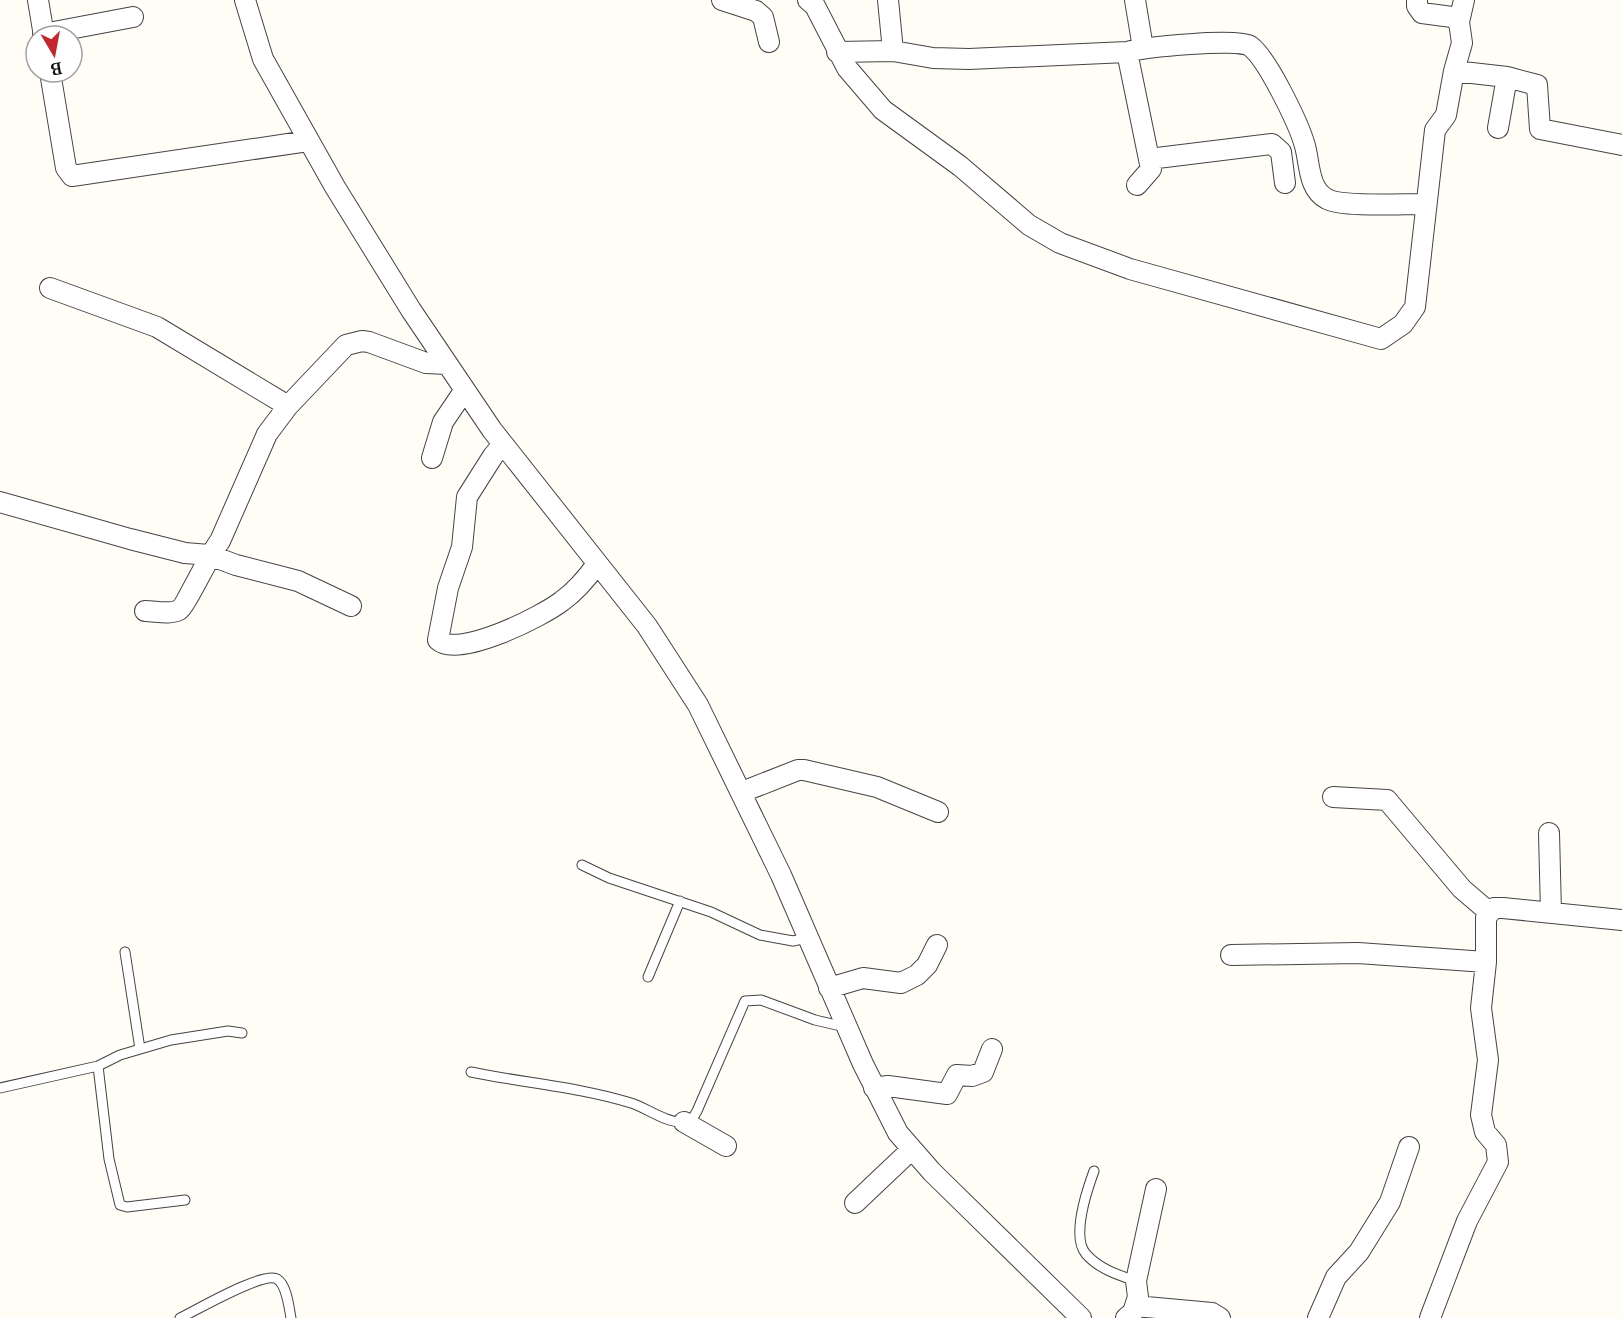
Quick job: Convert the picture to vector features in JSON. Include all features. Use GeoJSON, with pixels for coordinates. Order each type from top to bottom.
{"type":"FeatureCollection","features":[{"type":"Feature","properties":{"kind":"street"},"geometry":{"type":"LineString","coordinates":[[38,0],[42,24]]}},
{"type":"Feature","properties":{"kind":"street"},"geometry":{"type":"LineString","coordinates":[[245,0],[263,59],[309,141],[447,364],[503,444],[672,662],[698,705],[742,792],[845,1027],[888,1116],[911,1150],[1081,1318]]}},
{"type":"Feature","properties":{"kind":"street"},"geometry":{"type":"LineString","coordinates":[[722,0],[756,11],[763,17],[769,42]]}},
{"type":"Feature","properties":{"kind":"street"},"geometry":{"type":"LineString","coordinates":[[808,0],[815,6],[837,52],[857,82],[882,110],[960,166],[1022,220],[1060,243],[1130,269],[1381,339],[1403,324],[1415,307],[1435,129],[1446,116],[1454,71],[1462,43],[1459,22],[1464,0]]}},
{"type":"Feature","properties":{"kind":"street"},"geometry":{"type":"LineString","coordinates":[[888,0],[893,51]]}},
{"type":"Feature","properties":{"kind":"street"},"geometry":{"type":"LineString","coordinates":[[1135,0],[1135,50],[1151,170],[1137,185]]}},
{"type":"Feature","properties":{"kind":"street"},"geometry":{"type":"LineString","coordinates":[[1417,0],[1417,6],[1422,13],[1452,17],[1459,22]]}},
{"type":"Feature","properties":{"kind":"street"},"geometry":{"type":"LineString","coordinates":[[84,27],[134,17]]}},
{"type":"Feature","properties":{"kind":"street"},"geometry":{"type":"LineString","coordinates":[[837,52],[893,51],[933,58],[969,59],[1236,42],[1249,45],[1261,57],[1292,114],[1305,145],[1316,189],[1322,195],[1328,200],[1343,203],[1418,204]]}},
{"type":"Feature","properties":{"kind":"street"},"geometry":{"type":"LineString","coordinates":[[1454,71],[1507,77],[1537,85],[1540,129],[1622,145]]}},
{"type":"Feature","properties":{"kind":"street"},"geometry":{"type":"LineString","coordinates":[[1498,128],[1507,77]]}},
{"type":"Feature","properties":{"kind":"street"},"geometry":{"type":"LineString","coordinates":[[52,84],[66,168],[72,176],[309,141]]}},
{"type":"Feature","properties":{"kind":"street"},"geometry":{"type":"LineString","coordinates":[[1149,159],[1272,144],[1281,152],[1285,183]]}},
{"type":"Feature","properties":{"kind":"street"},"geometry":{"type":"LineString","coordinates":[[51,288],[157,327],[288,406]]}},
{"type":"Feature","properties":{"kind":"street"},"geometry":{"type":"LineString","coordinates":[[146,610],[168,613],[180,610],[186,603],[209,555],[220,541],[267,434],[288,406],[346,345],[358,341],[369,342],[426,363],[447,364]]}},
{"type":"Feature","properties":{"kind":"street"},"geometry":{"type":"LineString","coordinates":[[432,458],[443,422],[464,390]]}},
{"type":"Feature","properties":{"kind":"street"},"geometry":{"type":"LineString","coordinates":[[503,444],[467,497],[462,547],[448,588],[438,640],[443,645],[451,645],[496,636],[508,631],[561,602],[586,579],[597,564]]}},
{"type":"Feature","properties":{"kind":"street"},"geometry":{"type":"LineString","coordinates":[[0,502],[130,539],[185,553],[209,555],[236,565],[298,581],[351,606]]}},
{"type":"Feature","properties":{"kind":"street"},"geometry":{"type":"LineString","coordinates":[[742,792],[798,770],[804,770],[877,787],[938,812]]}},
{"type":"Feature","properties":{"kind":"street"},"geometry":{"type":"LineString","coordinates":[[1333,797],[1387,800],[1462,889],[1489,912]]}},
{"type":"Feature","properties":{"kind":"street"},"geometry":{"type":"LineString","coordinates":[[1549,833],[1551,913]]}},
{"type":"Feature","properties":{"kind":"street"},"geometry":{"type":"LineString","coordinates":[[1430,1318],[1467,1221],[1498,1162],[1496,1145],[1485,1132],[1481,1115],[1488,1059],[1481,1008],[1489,912],[1494,908],[1503,908],[1622,920]]}},
{"type":"Feature","properties":{"kind":"street"},"geometry":{"type":"LineString","coordinates":[[829,988],[863,978],[901,983],[927,965],[937,945]]}},
{"type":"Feature","properties":{"kind":"street"},"geometry":{"type":"LineString","coordinates":[[1231,955],[1358,953],[1486,962]]}},
{"type":"Feature","properties":{"kind":"street"},"geometry":{"type":"LineString","coordinates":[[874,1088],[888,1086],[947,1094],[957,1075],[972,1076],[983,1072],[992,1049]]}},
{"type":"Feature","properties":{"kind":"street"},"geometry":{"type":"LineString","coordinates":[[684,1122],[726,1146]]}},
{"type":"Feature","properties":{"kind":"street"},"geometry":{"type":"LineString","coordinates":[[1318,1318],[1336,1277],[1359,1252],[1390,1202],[1409,1147]]}},
{"type":"Feature","properties":{"kind":"street"},"geometry":{"type":"LineString","coordinates":[[855,1203],[911,1150]]}},
{"type":"Feature","properties":{"kind":"street"},"geometry":{"type":"LineString","coordinates":[[1156,1189],[1136,1281],[1138,1297],[1131,1312],[1212,1312],[1220,1318]]}},
{"type":"Feature","properties":{"kind":"lane"},"geometry":{"type":"LineString","coordinates":[[582,864],[609,878],[680,901],[760,935],[793,941],[807,938]]}},
{"type":"Feature","properties":{"kind":"lane"},"geometry":{"type":"LineString","coordinates":[[648,977],[680,901]]}},
{"type":"Feature","properties":{"kind":"lane"},"geometry":{"type":"LineString","coordinates":[[125,952],[140,1049]]}},
{"type":"Feature","properties":{"kind":"lane"},"geometry":{"type":"LineString","coordinates":[[471,1072],[577,1089],[633,1104],[671,1120],[684,1122],[693,1118],[697,1111],[745,1001],[761,1000],[815,1020],[845,1027]]}},
{"type":"Feature","properties":{"kind":"lane"},"geometry":{"type":"LineString","coordinates":[[0,1088],[98,1066],[140,1049],[205,1034],[242,1033]]}},
{"type":"Feature","properties":{"kind":"lane"},"geometry":{"type":"LineString","coordinates":[[98,1066],[109,1160],[120,1205],[127,1207],[184,1200]]}},
{"type":"Feature","properties":{"kind":"lane"},"geometry":{"type":"LineString","coordinates":[[1094,1171],[1081,1211],[1082,1247],[1085,1254],[1110,1272],[1136,1281]]}},
{"type":"Feature","properties":{"kind":"lane"},"geometry":{"type":"LineString","coordinates":[[180,1318],[254,1281],[269,1277],[282,1284],[291,1318]]}}]}
